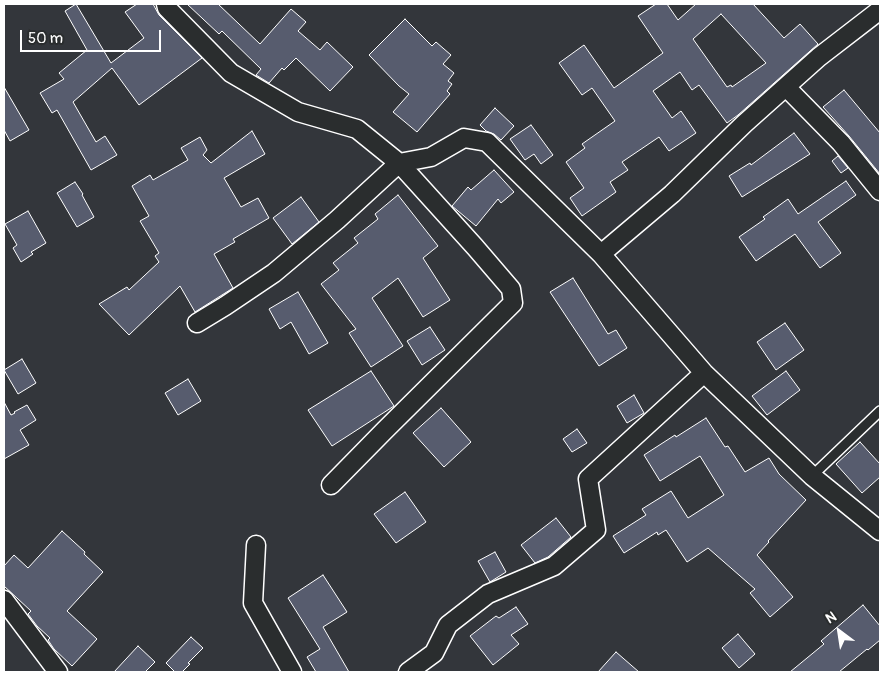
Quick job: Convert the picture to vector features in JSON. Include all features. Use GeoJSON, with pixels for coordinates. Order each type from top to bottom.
{"type":"FeatureCollection","features":[{"type":"Feature","properties":{"kind":"street"},"geometry":{"type":"LineString","coordinates":[[166,4],[167,8],[231,72],[298,112],[357,129],[399,164],[511,289],[513,303],[331,485]]}},
{"type":"Feature","properties":{"kind":"street"},"geometry":{"type":"LineString","coordinates":[[601,254],[672,194],[744,124],[819,57],[880,10]]}},
{"type":"Feature","properties":{"kind":"street"},"geometry":{"type":"LineString","coordinates":[[786,87],[841,143],[880,191]]}},
{"type":"Feature","properties":{"kind":"street"},"geometry":{"type":"LineString","coordinates":[[197,323],[274,273],[399,164],[431,157],[464,138],[487,142],[601,254],[704,373],[812,476],[880,531]]}},
{"type":"Feature","properties":{"kind":"street"},"geometry":{"type":"LineString","coordinates":[[408,672],[434,653],[448,625],[488,594],[554,566],[596,530],[588,479],[704,373]]}},
{"type":"Feature","properties":{"kind":"street"},"geometry":{"type":"LineString","coordinates":[[256,545],[253,604],[292,672]]}},
{"type":"Feature","properties":{"kind":"street"},"geometry":{"type":"LineString","coordinates":[[4,600],[58,672]]}},
{"type":"Feature","properties":{"kind":"lane"},"geometry":{"type":"LineString","coordinates":[[812,476],[880,411]]}},
{"type":"Feature","properties":{"kind":"building"},"geometry":{"type":"Polygon","coordinates":[[[76,4],[111,63],[144,38],[125,12],[137,4],[153,4],[159,15],[202,58],[139,105],[112,68],[73,102],[96,142],[105,136],[117,155],[91,170],[57,110],[52,113],[40,93],[64,79],[59,73],[87,50],[65,11],[76,4]]]}},
{"type":"Feature","properties":{"kind":"building"},"geometry":{"type":"Polygon","coordinates":[[[187,4],[218,4],[260,44],[291,9],[306,22],[298,31],[320,50],[327,42],[353,67],[330,91],[296,58],[284,70],[282,68],[269,83],[256,75],[261,69],[222,31],[219,34],[187,4]]]}},
{"type":"Feature","properties":{"kind":"building"},"geometry":{"type":"Polygon","coordinates":[[[656,4],[667,4],[678,20],[696,4],[753,4],[784,38],[800,24],[818,44],[727,123],[699,85],[692,90],[680,72],[653,91],[672,118],[681,111],[696,133],[669,151],[659,137],[622,162],[628,170],[610,182],[616,192],[582,216],[570,198],[584,188],[566,162],[585,148],[582,144],[615,121],[592,88],[582,95],[559,63],[584,45],[614,88],[663,53],[638,16],[656,4]],[[721,14],[693,39],[727,87],[731,85],[732,87],[766,63],[721,14]]]}},
{"type":"Feature","properties":{"kind":"building"},"geometry":{"type":"Polygon","coordinates":[[[405,19],[432,46],[436,42],[451,55],[443,64],[454,73],[448,81],[452,84],[447,91],[450,94],[417,132],[393,112],[409,94],[369,55],[405,19]]]}},
{"type":"Feature","properties":{"kind":"building"},"geometry":{"type":"Polygon","coordinates":[[[4,87],[29,130],[10,141],[4,130],[4,87]]]}},
{"type":"Feature","properties":{"kind":"building"},"geometry":{"type":"Polygon","coordinates":[[[844,90],[880,133],[880,174],[823,107],[844,90]]]}},
{"type":"Feature","properties":{"kind":"building"},"geometry":{"type":"Polygon","coordinates":[[[495,108],[514,126],[501,140],[480,125],[495,108]]]}},
{"type":"Feature","properties":{"kind":"building"},"geometry":{"type":"Polygon","coordinates":[[[531,125],[553,155],[541,164],[534,154],[525,160],[510,139],[531,125]]]}},
{"type":"Feature","properties":{"kind":"building"},"geometry":{"type":"Polygon","coordinates":[[[252,131],[265,154],[224,178],[241,207],[258,198],[269,218],[233,239],[235,242],[214,254],[233,288],[195,312],[180,286],[129,335],[99,304],[127,287],[129,290],[159,262],[155,256],[159,253],[140,221],[149,216],[132,186],[150,175],[153,180],[188,160],[181,148],[200,137],[207,150],[203,155],[211,163],[252,131]]]}},
{"type":"Feature","properties":{"kind":"building"},"geometry":{"type":"Polygon","coordinates":[[[794,133],[810,154],[742,197],[729,176],[750,163],[751,165],[794,133]]]}},
{"type":"Feature","properties":{"kind":"building"},"geometry":{"type":"Polygon","coordinates":[[[838,156],[848,168],[841,173],[832,161],[838,156]]]}},
{"type":"Feature","properties":{"kind":"building"},"geometry":{"type":"Polygon","coordinates":[[[494,170],[514,192],[501,203],[498,199],[476,226],[452,206],[468,187],[471,190],[494,170]]]}},
{"type":"Feature","properties":{"kind":"building"},"geometry":{"type":"Polygon","coordinates":[[[846,181],[856,195],[818,222],[841,253],[820,268],[795,234],[756,261],[739,237],[765,219],[763,217],[788,199],[798,214],[846,181]]]}},
{"type":"Feature","properties":{"kind":"building"},"geometry":{"type":"Polygon","coordinates":[[[75,182],[94,217],[77,227],[57,193],[75,182]]]}},
{"type":"Feature","properties":{"kind":"building"},"geometry":{"type":"Polygon","coordinates":[[[398,195],[438,246],[423,258],[450,300],[423,317],[398,278],[372,298],[403,346],[371,367],[349,333],[356,329],[321,284],[339,270],[333,263],[358,243],[354,238],[378,219],[375,214],[398,195]]]}},
{"type":"Feature","properties":{"kind":"building"},"geometry":{"type":"Polygon","coordinates":[[[301,197],[319,222],[292,244],[273,218],[301,197]]]}},
{"type":"Feature","properties":{"kind":"building"},"geometry":{"type":"Polygon","coordinates":[[[28,211],[46,243],[31,252],[33,254],[21,262],[13,248],[17,245],[5,224],[28,211]]]}},
{"type":"Feature","properties":{"kind":"building"},"geometry":{"type":"Polygon","coordinates":[[[573,278],[608,334],[616,330],[627,348],[599,366],[550,292],[573,278]]]}},
{"type":"Feature","properties":{"kind":"building"},"geometry":{"type":"Polygon","coordinates":[[[298,292],[328,343],[309,354],[291,322],[280,329],[269,309],[298,292]]]}},
{"type":"Feature","properties":{"kind":"building"},"geometry":{"type":"Polygon","coordinates":[[[785,323],[804,350],[776,370],[757,342],[785,323]]]}},
{"type":"Feature","properties":{"kind":"building"},"geometry":{"type":"Polygon","coordinates":[[[430,327],[445,350],[422,365],[407,341],[430,327]]]}},
{"type":"Feature","properties":{"kind":"building"},"geometry":{"type":"Polygon","coordinates":[[[22,359],[36,383],[18,394],[4,370],[22,359]]]}},
{"type":"Feature","properties":{"kind":"building"},"geometry":{"type":"Polygon","coordinates":[[[371,371],[394,406],[332,446],[308,410],[371,371]]]}},
{"type":"Feature","properties":{"kind":"building"},"geometry":{"type":"Polygon","coordinates":[[[786,371],[800,390],[767,415],[752,396],[786,371]]]}},
{"type":"Feature","properties":{"kind":"building"},"geometry":{"type":"Polygon","coordinates":[[[188,379],[201,401],[178,415],[165,393],[188,379]]]}},
{"type":"Feature","properties":{"kind":"building"},"geometry":{"type":"Polygon","coordinates":[[[634,395],[644,413],[627,423],[617,406],[634,395]]]}},
{"type":"Feature","properties":{"kind":"building"},"geometry":{"type":"Polygon","coordinates":[[[4,402],[11,415],[27,405],[36,420],[20,430],[29,445],[4,459],[4,402]]]}},
{"type":"Feature","properties":{"kind":"building"},"geometry":{"type":"Polygon","coordinates":[[[441,408],[471,442],[444,467],[413,433],[441,408]]]}},
{"type":"Feature","properties":{"kind":"building"},"geometry":{"type":"Polygon","coordinates":[[[706,418],[725,447],[728,446],[745,472],[769,458],[779,474],[806,500],[757,555],[793,597],[770,617],[750,593],[755,589],[708,548],[687,562],[666,530],[658,535],[657,532],[624,553],[613,536],[646,515],[642,509],[671,491],[688,518],[724,495],[700,456],[660,481],[644,455],[706,418]]]}},
{"type":"Feature","properties":{"kind":"building"},"geometry":{"type":"Polygon","coordinates":[[[577,429],[587,443],[572,452],[563,439],[577,429]]]}},
{"type":"Feature","properties":{"kind":"building"},"geometry":{"type":"Polygon","coordinates":[[[860,442],[880,464],[880,477],[862,493],[836,464],[860,442]]]}},
{"type":"Feature","properties":{"kind":"building"},"geometry":{"type":"Polygon","coordinates":[[[405,492],[426,522],[396,543],[374,514],[405,492]]]}},
{"type":"Feature","properties":{"kind":"building"},"geometry":{"type":"Polygon","coordinates":[[[556,518],[571,537],[548,557],[535,563],[521,545],[556,518]]]}},
{"type":"Feature","properties":{"kind":"building"},"geometry":{"type":"Polygon","coordinates":[[[62,531],[103,572],[67,611],[97,639],[72,666],[54,649],[48,640],[50,638],[28,614],[31,611],[4,586],[4,566],[14,555],[28,568],[62,531]]]}},
{"type":"Feature","properties":{"kind":"building"},"geometry":{"type":"Polygon","coordinates":[[[495,552],[506,572],[490,582],[478,561],[495,552]]]}},
{"type":"Feature","properties":{"kind":"building"},"geometry":{"type":"Polygon","coordinates":[[[323,575],[347,612],[323,627],[349,672],[316,672],[307,657],[320,649],[288,598],[323,575]]]}},
{"type":"Feature","properties":{"kind":"building"},"geometry":{"type":"Polygon","coordinates":[[[863,605],[880,626],[880,640],[839,672],[790,672],[824,644],[821,641],[863,605]]]}},
{"type":"Feature","properties":{"kind":"building"},"geometry":{"type":"Polygon","coordinates":[[[516,607],[528,624],[511,635],[519,644],[493,665],[470,636],[496,616],[499,618],[516,607]]]}},
{"type":"Feature","properties":{"kind":"building"},"geometry":{"type":"Polygon","coordinates":[[[738,634],[755,654],[739,668],[722,648],[738,634]]]}},
{"type":"Feature","properties":{"kind":"building"},"geometry":{"type":"Polygon","coordinates":[[[191,637],[203,648],[182,672],[175,672],[166,663],[191,637]]]}},
{"type":"Feature","properties":{"kind":"building"},"geometry":{"type":"Polygon","coordinates":[[[138,646],[155,662],[145,672],[114,672],[138,646]]]}},
{"type":"Feature","properties":{"kind":"building"},"geometry":{"type":"Polygon","coordinates":[[[616,652],[639,672],[598,672],[616,652]]]}}]}
